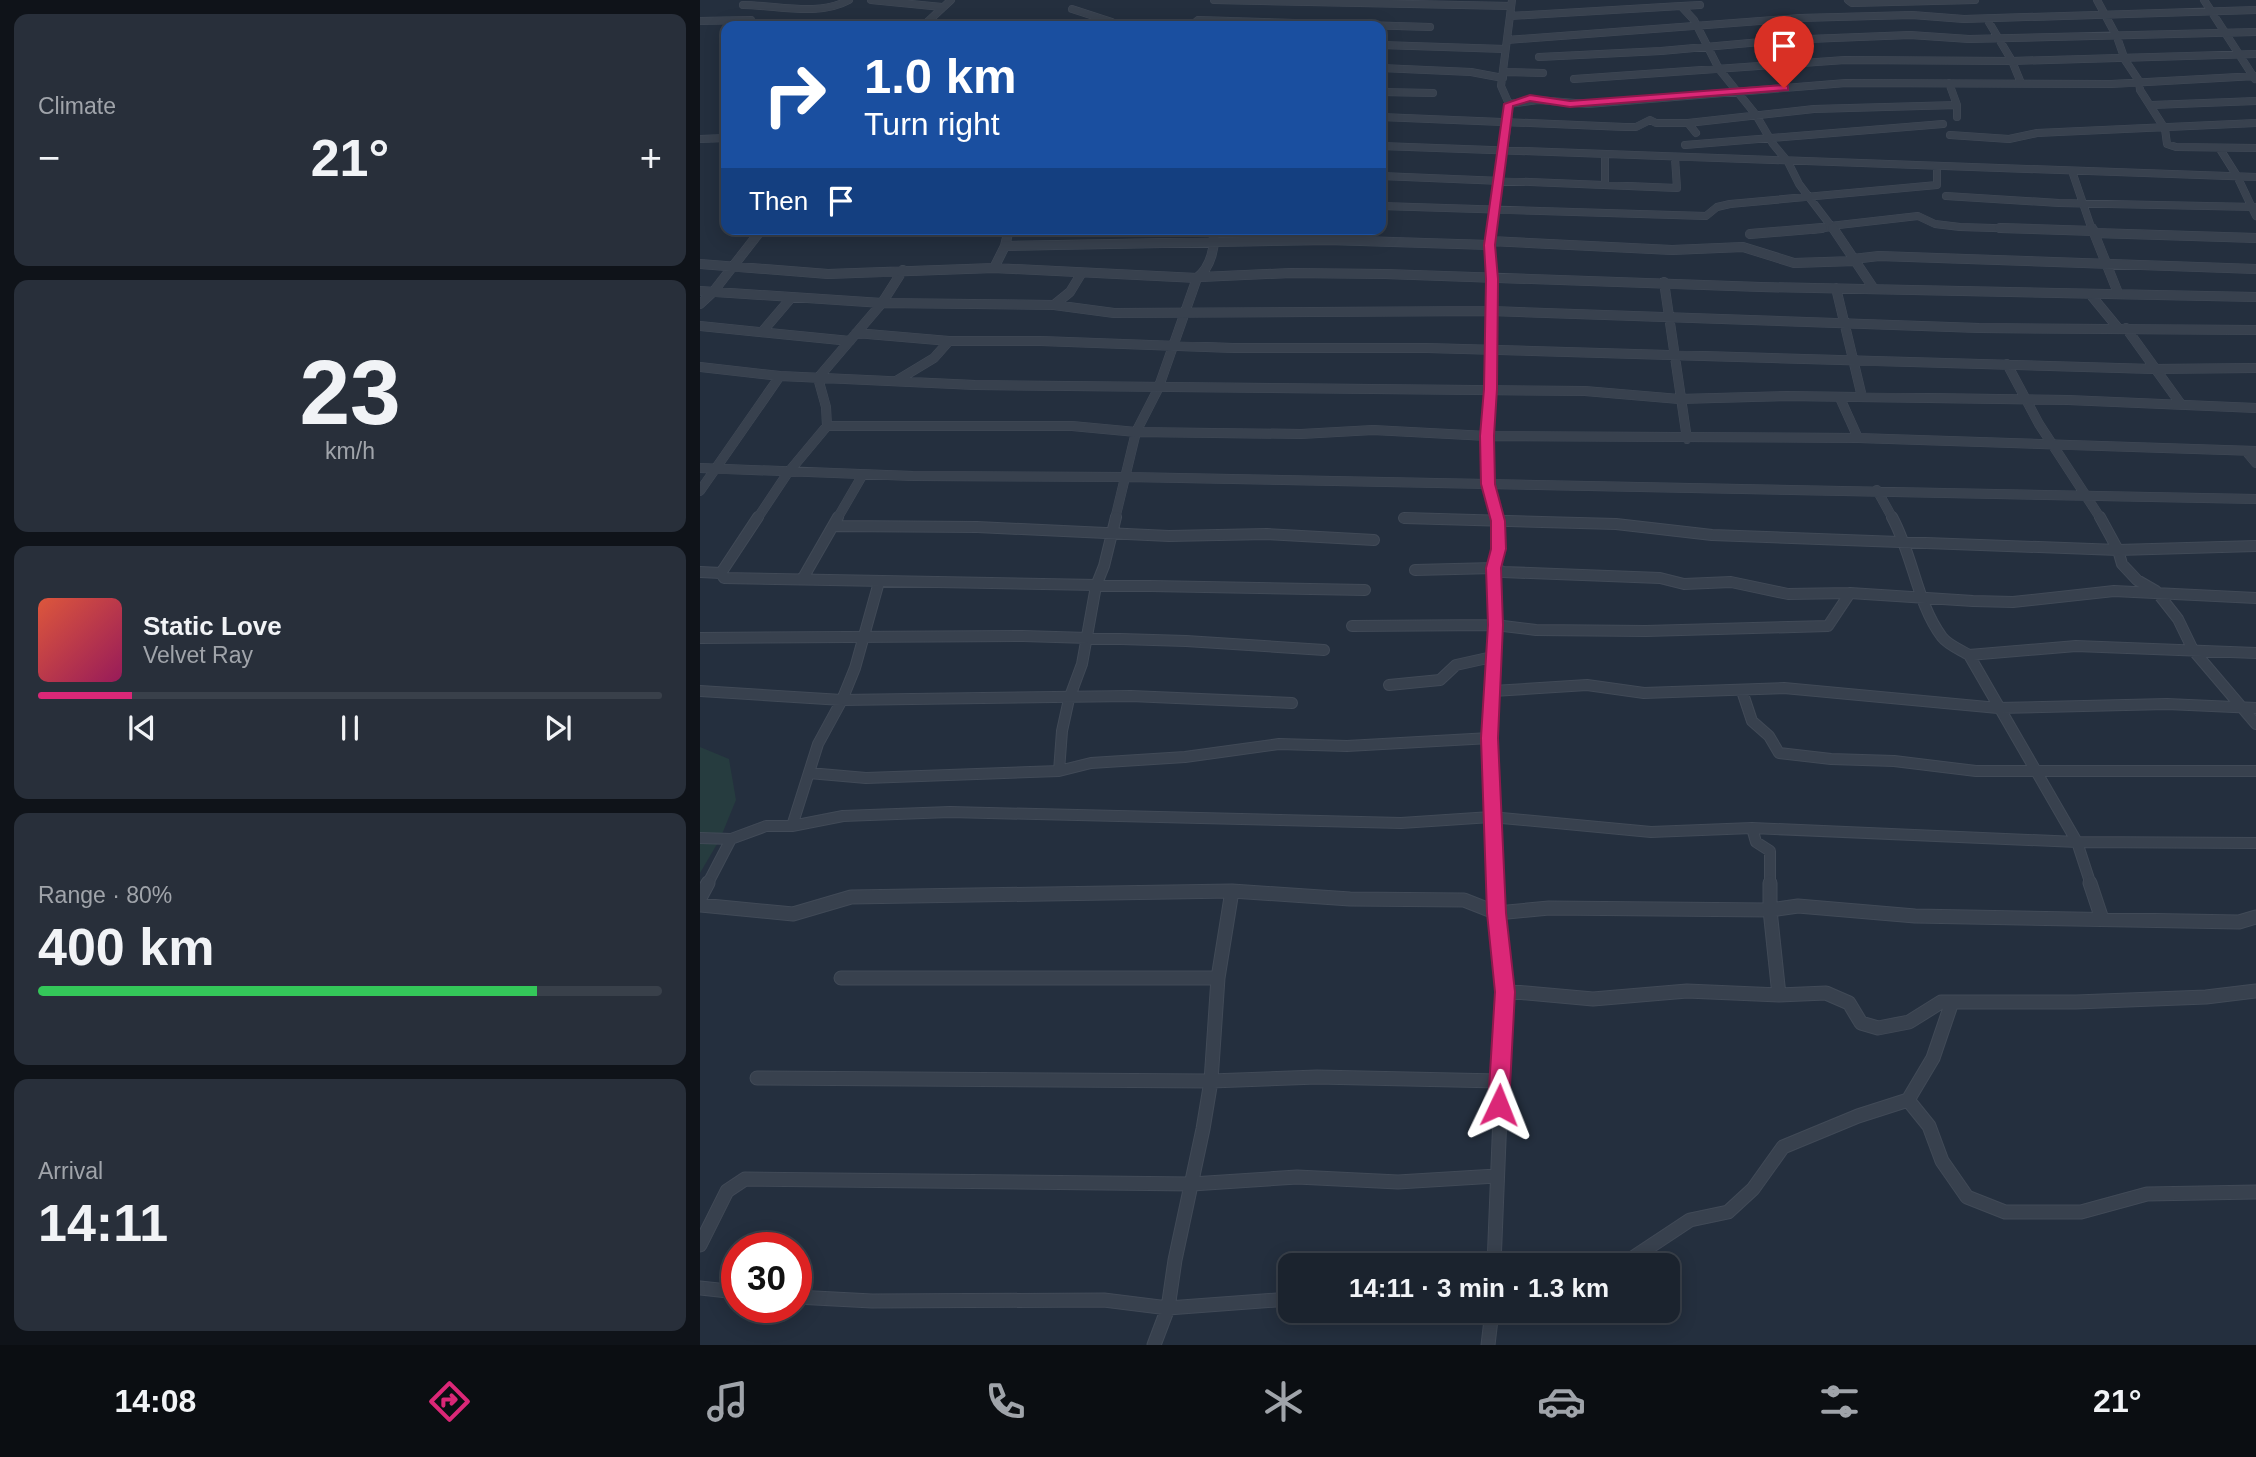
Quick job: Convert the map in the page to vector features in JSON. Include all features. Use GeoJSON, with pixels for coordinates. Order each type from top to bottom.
{"type":"FeatureCollection","features":[{"type":"Feature","properties":{"kind":"street"},"geometry":{"type":"LineString","coordinates":[[743,5],[769,4],[817,9],[835,8],[849,0]]}},
{"type":"Feature","properties":{"kind":"street"},"geometry":{"type":"LineString","coordinates":[[871,0],[942,7]]}},
{"type":"Feature","properties":{"kind":"street"},"geometry":{"type":"LineString","coordinates":[[928,21],[951,0]]}},
{"type":"Feature","properties":{"kind":"street"},"geometry":{"type":"LineString","coordinates":[[1214,0],[1379,2],[1595,11],[1700,5]]}},
{"type":"Feature","properties":{"kind":"street"},"geometry":{"type":"LineString","coordinates":[[1591,0],[1595,11]]}},
{"type":"Feature","properties":{"kind":"street"},"geometry":{"type":"LineString","coordinates":[[1848,0],[1852,3],[1975,0]]}},
{"type":"Feature","properties":{"kind":"street"},"geometry":{"type":"LineString","coordinates":[[2097,0],[2117,37],[2125,60],[2139,81],[2140,90],[2165,129],[2168,144],[2220,149],[2256,148]]}},
{"type":"Feature","properties":{"kind":"street"},"geometry":{"type":"LineString","coordinates":[[1509,104],[1530,98],[1570,104],[1846,83],[2110,84],[2255,78],[2246,63],[2237,55],[2215,11],[2204,0]]}},
{"type":"Feature","properties":{"kind":"street"},"geometry":{"type":"LineString","coordinates":[[1378,21],[1379,2]]}},
{"type":"Feature","properties":{"kind":"street"},"geometry":{"type":"LineString","coordinates":[[1681,6],[1696,26],[1719,69],[1756,115],[1788,162],[1799,184],[1874,289]]}},
{"type":"Feature","properties":{"kind":"street"},"geometry":{"type":"LineString","coordinates":[[1494,1253],[1499,1081],[1505,992],[1491,817],[1490,738],[1495,625],[1493,568],[1498,549],[1498,521],[1488,484],[1487,436],[1491,389],[1490,243],[1508,122],[1509,104],[1501,86],[1511,7]]}},
{"type":"Feature","properties":{"kind":"street"},"geometry":{"type":"LineString","coordinates":[[1072,9],[1110,21]]}},
{"type":"Feature","properties":{"kind":"street"},"geometry":{"type":"LineString","coordinates":[[1386,45],[1506,44],[1748,20],[1875,15],[1987,19],[2256,10]]}},
{"type":"Feature","properties":{"kind":"street"},"geometry":{"type":"LineString","coordinates":[[1987,19],[2012,61],[2021,83]]}},
{"type":"Feature","properties":{"kind":"street"},"geometry":{"type":"LineString","coordinates":[[700,21],[751,20]]}},
{"type":"Feature","properties":{"kind":"street"},"geometry":{"type":"LineString","coordinates":[[1197,21],[1228,21]]}},
{"type":"Feature","properties":{"kind":"street"},"geometry":{"type":"LineString","coordinates":[[1386,26],[1430,27]]}},
{"type":"Feature","properties":{"kind":"street"},"geometry":{"type":"LineString","coordinates":[[1539,57],[1783,40],[1910,35],[2000,39],[2256,32]]}},
{"type":"Feature","properties":{"kind":"street"},"geometry":{"type":"LineString","coordinates":[[1574,79],[1845,60],[2125,60],[2256,54]]}},
{"type":"Feature","properties":{"kind":"street"},"geometry":{"type":"LineString","coordinates":[[1386,68],[1504,75],[1544,73]]}},
{"type":"Feature","properties":{"kind":"street"},"geometry":{"type":"LineString","coordinates":[[1949,83],[1958,105],[1956,117]]}},
{"type":"Feature","properties":{"kind":"street"},"geometry":{"type":"LineString","coordinates":[[1386,92],[1433,93]]}},
{"type":"Feature","properties":{"kind":"street"},"geometry":{"type":"LineString","coordinates":[[2152,105],[2256,101]]}},
{"type":"Feature","properties":{"kind":"street"},"geometry":{"type":"LineString","coordinates":[[1386,117],[1636,127],[1650,120],[1656,123],[1688,123],[1814,109],[1958,105]]}},
{"type":"Feature","properties":{"kind":"street"},"geometry":{"type":"LineString","coordinates":[[1688,123],[1696,133]]}},
{"type":"Feature","properties":{"kind":"street"},"geometry":{"type":"LineString","coordinates":[[1950,135],[2008,139],[2037,133],[2256,123]]}},
{"type":"Feature","properties":{"kind":"street"},"geometry":{"type":"LineString","coordinates":[[1685,145],[1797,138],[1839,131],[1943,124]]}},
{"type":"Feature","properties":{"kind":"street"},"geometry":{"type":"LineString","coordinates":[[700,139],[721,138]]}},
{"type":"Feature","properties":{"kind":"street"},"geometry":{"type":"LineString","coordinates":[[1386,146],[2256,177]]}},
{"type":"Feature","properties":{"kind":"street"},"geometry":{"type":"LineString","coordinates":[[2220,149],[2254,207],[2256,216]]}},
{"type":"Feature","properties":{"kind":"street"},"geometry":{"type":"LineString","coordinates":[[1605,156],[1605,185]]}},
{"type":"Feature","properties":{"kind":"street"},"geometry":{"type":"LineString","coordinates":[[1386,176],[1677,188],[1675,158]]}},
{"type":"Feature","properties":{"kind":"street"},"geometry":{"type":"LineString","coordinates":[[1386,206],[1706,216],[1717,207],[1730,204],[1811,199],[1937,185],[1937,167]]}},
{"type":"Feature","properties":{"kind":"street"},"geometry":{"type":"LineString","coordinates":[[2072,171],[2104,264],[2118,293]]}},
{"type":"Feature","properties":{"kind":"street"},"geometry":{"type":"LineString","coordinates":[[1946,196],[2254,207]]}},
{"type":"Feature","properties":{"kind":"street"},"geometry":{"type":"LineString","coordinates":[[1750,234],[1802,232],[1830,226],[1918,216],[1935,223],[1960,227],[2256,238]]}},
{"type":"Feature","properties":{"kind":"street"},"geometry":{"type":"LineString","coordinates":[[700,304],[713,292],[757,235]]}},
{"type":"Feature","properties":{"kind":"street"},"geometry":{"type":"LineString","coordinates":[[994,268],[1008,235]]}},
{"type":"Feature","properties":{"kind":"street"},"geometry":{"type":"LineString","coordinates":[[1059,771],[1062,731],[1069,699],[1082,664],[1096,586],[1104,566],[1136,432],[1158,388],[1184,314],[1214,244],[1213,235]]}},
{"type":"Feature","properties":{"kind":"street"},"geometry":{"type":"LineString","coordinates":[[1328,240],[1330,235]]}},
{"type":"Feature","properties":{"kind":"street"},"geometry":{"type":"LineString","coordinates":[[1005,246],[1328,240],[1672,250],[1743,247],[1794,263],[1879,256],[2256,269]]}},
{"type":"Feature","properties":{"kind":"street"},"geometry":{"type":"LineString","coordinates":[[700,264],[828,274],[994,268],[1199,278],[1319,272],[1492,279],[2256,297]]}},
{"type":"Feature","properties":{"kind":"street"},"geometry":{"type":"LineString","coordinates":[[903,270],[882,303],[830,360],[818,378],[821,395],[828,408],[827,426],[787,474],[720,576],[879,582],[1365,590]]}},
{"type":"Feature","properties":{"kind":"street"},"geometry":{"type":"LineString","coordinates":[[1054,305],[1069,292],[1081,274]]}},
{"type":"Feature","properties":{"kind":"street"},"geometry":{"type":"LineString","coordinates":[[1664,282],[1679,399],[1687,439]]}},
{"type":"Feature","properties":{"kind":"street"},"geometry":{"type":"LineString","coordinates":[[1836,288],[1862,397]]}},
{"type":"Feature","properties":{"kind":"street"},"geometry":{"type":"LineString","coordinates":[[700,291],[882,303],[1054,305],[1114,313],[1491,311],[1979,328],[2256,330]]}},
{"type":"Feature","properties":{"kind":"street"},"geometry":{"type":"LineString","coordinates":[[2090,294],[2122,328],[2180,403]]}},
{"type":"Feature","properties":{"kind":"street"},"geometry":{"type":"LineString","coordinates":[[762,332],[791,298]]}},
{"type":"Feature","properties":{"kind":"street"},"geometry":{"type":"LineString","coordinates":[[700,326],[762,332],[949,341],[1674,354],[2152,369],[2256,368]]}},
{"type":"Feature","properties":{"kind":"street"},"geometry":{"type":"LineString","coordinates":[[892,382],[934,358],[949,341]]}},
{"type":"Feature","properties":{"kind":"street"},"geometry":{"type":"LineString","coordinates":[[2007,364],[2025,400],[2087,494],[2128,572],[2156,591],[2178,619],[2193,650],[2250,708],[2256,724]]}},
{"type":"Feature","properties":{"kind":"street"},"geometry":{"type":"LineString","coordinates":[[700,367],[780,376],[892,382],[1158,388],[1491,389],[1585,391],[1679,399],[1862,397],[2180,403],[2256,408]]}},
{"type":"Feature","properties":{"kind":"street"},"geometry":{"type":"LineString","coordinates":[[700,491],[780,376]]}},
{"type":"Feature","properties":{"kind":"street"},"geometry":{"type":"LineString","coordinates":[[1840,398],[1858,438]]}},
{"type":"Feature","properties":{"kind":"street"},"geometry":{"type":"LineString","coordinates":[[827,426],[1072,426],[1136,432],[1301,434],[1373,430],[1487,436],[1858,438],[2052,443],[2251,451],[2256,463]]}},
{"type":"Feature","properties":{"kind":"street"},"geometry":{"type":"LineString","coordinates":[[700,468],[787,474],[945,478],[1127,477],[2256,499]]}},
{"type":"Feature","properties":{"kind":"street"},"geometry":{"type":"LineString","coordinates":[[803,578],[836,526],[862,476]]}},
{"type":"Feature","properties":{"kind":"street"},"geometry":{"type":"LineString","coordinates":[[1877,491],[1905,541],[1922,599],[1943,639],[1969,655],[2077,842],[2102,919]]}},
{"type":"Feature","properties":{"kind":"street"},"geometry":{"type":"LineString","coordinates":[[1404,518],[1616,524],[1712,535],[2118,550],[2256,546]]}},
{"type":"Feature","properties":{"kind":"street"},"geometry":{"type":"LineString","coordinates":[[836,526],[888,524],[946,529],[976,527],[1169,536],[1267,534],[1374,540]]}},
{"type":"Feature","properties":{"kind":"street"},"geometry":{"type":"LineString","coordinates":[[1415,570],[1493,568],[1503,572],[1660,578],[1684,584],[1731,582],[1787,594],[1850,593],[1922,599],[2013,602],[2099,592],[2156,591],[2256,598]]}},
{"type":"Feature","properties":{"kind":"street"},"geometry":{"type":"LineString","coordinates":[[700,572],[722,573]]}},
{"type":"Feature","properties":{"kind":"street"},"geometry":{"type":"LineString","coordinates":[[792,826],[818,744],[842,700],[855,668],[879,582]]}},
{"type":"Feature","properties":{"kind":"street"},"geometry":{"type":"LineString","coordinates":[[1353,625],[1495,625],[1548,631],[1674,631],[1764,626],[1810,628],[1828,626],[1850,593]]}},
{"type":"Feature","properties":{"kind":"street"},"geometry":{"type":"LineString","coordinates":[[700,638],[1087,638],[1324,650]]}},
{"type":"Feature","properties":{"kind":"street"},"geometry":{"type":"LineString","coordinates":[[1969,655],[2023,648],[2256,653]]}},
{"type":"Feature","properties":{"kind":"street"},"geometry":{"type":"LineString","coordinates":[[1389,685],[1440,680],[1447,669],[1492,657]]}},
{"type":"Feature","properties":{"kind":"street"},"geometry":{"type":"LineString","coordinates":[[1493,691],[1587,685],[1644,693],[1784,688],[1998,708],[2167,704],[2250,708]]}},
{"type":"Feature","properties":{"kind":"street"},"geometry":{"type":"LineString","coordinates":[[700,691],[842,700],[1069,699],[1131,696],[1292,703]]}},
{"type":"Feature","properties":{"kind":"street"},"geometry":{"type":"LineString","coordinates":[[1742,691],[1752,720],[1769,736],[1779,753],[1831,759],[1894,761],[1976,771],[2256,771]]}},
{"type":"Feature","properties":{"kind":"street"},"geometry":{"type":"LineString","coordinates":[[809,773],[866,778],[1059,771],[1091,763],[1185,757],[1279,744],[1347,746],[1490,738]]}},
{"type":"Feature","properties":{"kind":"street"},"geometry":{"type":"LineString","coordinates":[[700,838],[731,839],[766,826],[792,826],[843,816],[950,812],[1401,822],[1491,817],[1651,832],[1752,828],[2077,842],[2256,843]]}},
{"type":"Feature","properties":{"kind":"street"},"geometry":{"type":"LineString","coordinates":[[1752,828],[1756,842],[1770,851],[1770,910],[1779,995]]}},
{"type":"Feature","properties":{"kind":"street"},"geometry":{"type":"LineString","coordinates":[[700,898],[731,839]]}},
{"type":"Feature","properties":{"kind":"street"},"geometry":{"type":"LineString","coordinates":[[1154,1345],[1168,1308],[1211,1081],[1218,978],[1232,891]]}},
{"type":"Feature","properties":{"kind":"street"},"geometry":{"type":"LineString","coordinates":[[700,905],[793,914],[851,897],[1232,891],[1350,899],[1464,900],[1497,913],[1549,908],[1770,910],[1798,906],[1915,916],[2239,922],[2256,917]]}},
{"type":"Feature","properties":{"kind":"street"},"geometry":{"type":"LineString","coordinates":[[841,978],[1218,978]]}},
{"type":"Feature","properties":{"kind":"street"},"geometry":{"type":"LineString","coordinates":[[1505,992],[1592,999],[1687,991],[1779,995],[1826,992],[1849,1003],[1861,1023],[1878,1028],[1909,1022],[1941,1002],[2076,1002],[2206,997],[2256,991]]}},
{"type":"Feature","properties":{"kind":"street"},"geometry":{"type":"LineString","coordinates":[[1640,1253],[1690,1220],[1728,1212],[1753,1189],[1783,1147],[1858,1116],[1908,1100],[1933,1058],[1952,1002]]}},
{"type":"Feature","properties":{"kind":"street"},"geometry":{"type":"LineString","coordinates":[[757,1078],[1211,1081],[1317,1077],[1499,1081]]}},
{"type":"Feature","properties":{"kind":"street"},"geometry":{"type":"LineString","coordinates":[[1908,1100],[1929,1126],[1942,1161],[1968,1196],[2005,1212],[2081,1212],[2147,1194],[2256,1192]]}},
{"type":"Feature","properties":{"kind":"street"},"geometry":{"type":"LineString","coordinates":[[700,1245],[727,1191],[745,1179],[1192,1184],[1297,1177],[1398,1182],[1496,1177]]}},
{"type":"Feature","properties":{"kind":"street"},"geometry":{"type":"LineString","coordinates":[[700,1288],[721,1290]]}},
{"type":"Feature","properties":{"kind":"street"},"geometry":{"type":"LineString","coordinates":[[812,1298],[872,1301],[1104,1300],[1168,1308],[1278,1300]]}},
{"type":"Feature","properties":{"kind":"street"},"geometry":{"type":"LineString","coordinates":[[1488,1345],[1491,1323]]}},
{"type":"Feature","properties":{"kind":"green space"},"geometry":{"type":"Polygon","coordinates":[[[700,747],[729,759],[736,800],[720,839],[700,873],[700,747]]]}},
{"type":"Feature","properties":{"kind":"route"},"geometry":{"type":"LineString","coordinates":[[1499,1105],[1505,992],[1491,817],[1490,738],[1495,625],[1493,568],[1498,549],[1498,521],[1488,484],[1487,436],[1491,389],[1490,245],[1509,104],[1530,98],[1588,104],[1784,88]]}}]}
